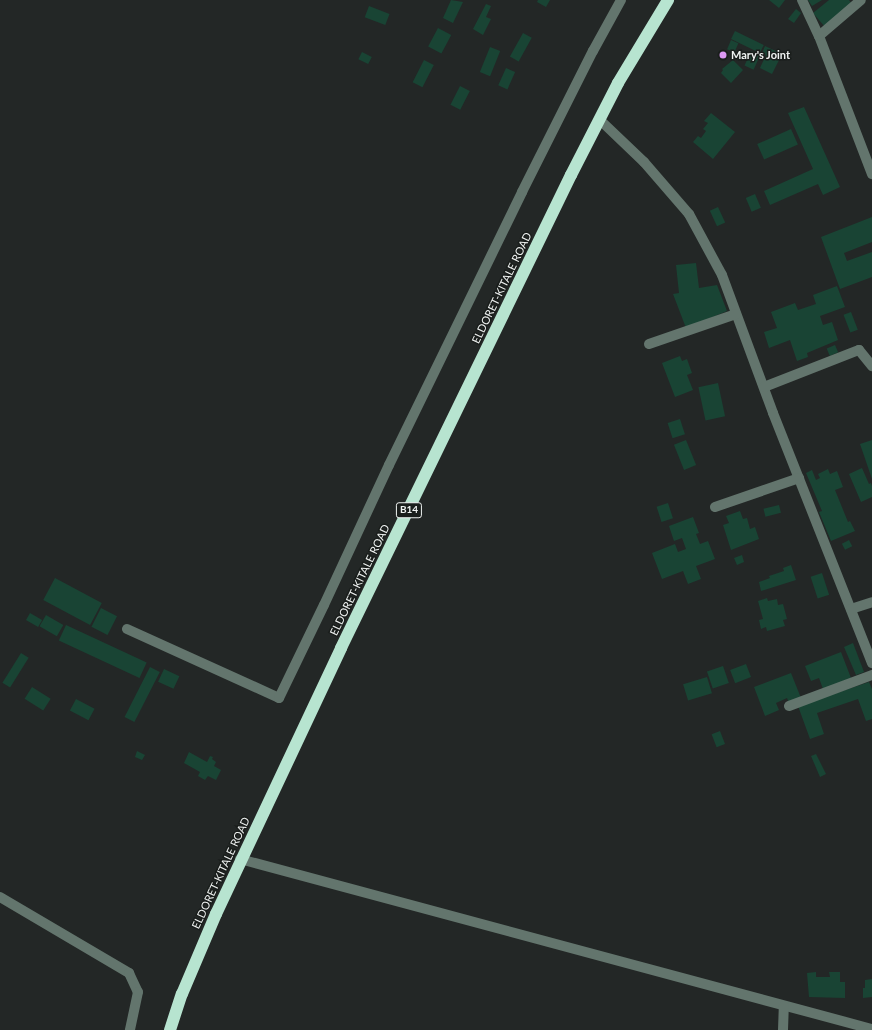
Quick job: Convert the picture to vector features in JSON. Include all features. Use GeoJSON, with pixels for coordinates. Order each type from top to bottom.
{"type":"FeatureCollection","features":[{"type":"Feature","properties":{"kind":"highway","name":"ELDORET-KITALE ROAD"},"geometry":{"type":"LineString","coordinates":[[170,1030],[182,994],[240,859],[341,648],[600,120],[640,45],[668,0]]}},
{"type":"Feature","properties":{"kind":"street"},"geometry":{"type":"LineString","coordinates":[[127,629],[279,698],[392,458],[522,192],[593,51],[621,0]]}},
{"type":"Feature","properties":{"kind":"street"},"geometry":{"type":"LineString","coordinates":[[802,0],[819,36],[872,174]]}},
{"type":"Feature","properties":{"kind":"street"},"geometry":{"type":"LineString","coordinates":[[819,36],[861,0]]}},
{"type":"Feature","properties":{"kind":"street"},"geometry":{"type":"LineString","coordinates":[[600,120],[644,162],[689,214],[722,275],[799,478],[872,663]]}},
{"type":"Feature","properties":{"kind":"street"},"geometry":{"type":"LineString","coordinates":[[649,344],[736,314]]}},
{"type":"Feature","properties":{"kind":"street"},"geometry":{"type":"LineString","coordinates":[[764,387],[859,350],[872,366]]}},
{"type":"Feature","properties":{"kind":"street"},"geometry":{"type":"LineString","coordinates":[[716,507],[799,478]]}},
{"type":"Feature","properties":{"kind":"street"},"geometry":{"type":"LineString","coordinates":[[850,609],[872,602]]}},
{"type":"Feature","properties":{"kind":"street"},"geometry":{"type":"LineString","coordinates":[[789,706],[872,674]]}},
{"type":"Feature","properties":{"kind":"street"},"geometry":{"type":"LineString","coordinates":[[240,859],[872,1029]]}},
{"type":"Feature","properties":{"kind":"street"},"geometry":{"type":"LineString","coordinates":[[0,897],[129,973],[138,992],[130,1030]]}},
{"type":"Feature","properties":{"kind":"street"},"geometry":{"type":"LineString","coordinates":[[783,1030],[784,1006]]}},
{"type":"Feature","properties":{"kind":"building"},"geometry":{"type":"Polygon","coordinates":[[[451,0],[463,2],[453,23],[443,18],[451,0]]]}},
{"type":"Feature","properties":{"kind":"building"},"geometry":{"type":"Polygon","coordinates":[[[538,0],[550,0],[546,7],[537,2],[538,0]]]}},
{"type":"Feature","properties":{"kind":"building"},"geometry":{"type":"Polygon","coordinates":[[[769,0],[785,0],[779,8],[769,0]]]}},
{"type":"Feature","properties":{"kind":"building"},"geometry":{"type":"Polygon","coordinates":[[[808,0],[822,0],[812,6],[808,0]]]}},
{"type":"Feature","properties":{"kind":"building"},"geometry":{"type":"Polygon","coordinates":[[[829,0],[849,0],[852,4],[825,27],[813,13],[829,0]]]}},
{"type":"Feature","properties":{"kind":"building"},"geometry":{"type":"Polygon","coordinates":[[[486,4],[491,6],[486,17],[491,19],[483,35],[473,29],[486,4]]]}},
{"type":"Feature","properties":{"kind":"building"},"geometry":{"type":"Polygon","coordinates":[[[369,6],[390,14],[385,25],[365,17],[369,6]]]}},
{"type":"Feature","properties":{"kind":"building"},"geometry":{"type":"Polygon","coordinates":[[[796,9],[801,13],[794,23],[788,19],[796,9]]]}},
{"type":"Feature","properties":{"kind":"building"},"geometry":{"type":"Polygon","coordinates":[[[438,28],[451,35],[441,54],[428,47],[438,28]]]}},
{"type":"Feature","properties":{"kind":"building"},"geometry":{"type":"Polygon","coordinates":[[[735,31],[764,45],[760,53],[731,39],[735,31]]]}},
{"type":"Feature","properties":{"kind":"building"},"geometry":{"type":"Polygon","coordinates":[[[523,33],[532,38],[519,61],[510,57],[523,33]]]}},
{"type":"Feature","properties":{"kind":"building"},"geometry":{"type":"Polygon","coordinates":[[[731,40],[738,43],[734,52],[727,49],[731,40]]]}},
{"type":"Feature","properties":{"kind":"building"},"geometry":{"type":"Polygon","coordinates":[[[765,46],[782,54],[772,74],[760,68],[766,55],[762,53],[765,46]]]}},
{"type":"Feature","properties":{"kind":"building"},"geometry":{"type":"Polygon","coordinates":[[[490,47],[500,51],[490,76],[480,72],[490,47]]]}},
{"type":"Feature","properties":{"kind":"building"},"geometry":{"type":"Polygon","coordinates":[[[751,51],[760,55],[754,70],[744,66],[751,51]]]}},
{"type":"Feature","properties":{"kind":"building"},"geometry":{"type":"Polygon","coordinates":[[[362,52],[372,57],[368,64],[358,59],[362,52]]]}},
{"type":"Feature","properties":{"kind":"building"},"geometry":{"type":"Polygon","coordinates":[[[424,60],[434,65],[422,87],[413,82],[424,60]]]}},
{"type":"Feature","properties":{"kind":"building"},"geometry":{"type":"Polygon","coordinates":[[[733,60],[743,70],[731,83],[721,73],[723,70],[722,69],[733,60]]]}},
{"type":"Feature","properties":{"kind":"building"},"geometry":{"type":"Polygon","coordinates":[[[506,68],[515,72],[507,89],[498,85],[506,68]]]}},
{"type":"Feature","properties":{"kind":"building"},"geometry":{"type":"Polygon","coordinates":[[[460,86],[470,91],[460,110],[450,105],[460,86]]]}},
{"type":"Feature","properties":{"kind":"building"},"geometry":{"type":"Polygon","coordinates":[[[804,107],[840,187],[823,195],[818,184],[770,205],[764,191],[813,169],[788,113],[804,107]]]}},
{"type":"Feature","properties":{"kind":"building"},"geometry":{"type":"Polygon","coordinates":[[[711,113],[735,132],[713,159],[693,142],[698,136],[701,138],[706,131],[703,129],[708,123],[704,121],[711,113]]]}},
{"type":"Feature","properties":{"kind":"building"},"geometry":{"type":"Polygon","coordinates":[[[791,129],[798,145],[764,160],[757,144],[791,129]]]}},
{"type":"Feature","properties":{"kind":"building"},"geometry":{"type":"Polygon","coordinates":[[[755,194],[761,208],[752,212],[746,198],[755,194]]]}},
{"type":"Feature","properties":{"kind":"building"},"geometry":{"type":"Polygon","coordinates":[[[718,207],[725,222],[717,226],[710,211],[718,207]]]}},
{"type":"Feature","properties":{"kind":"building"},"geometry":{"type":"Polygon","coordinates":[[[872,217],[872,242],[844,253],[847,261],[872,252],[872,277],[840,289],[821,237],[872,217]]]}},
{"type":"Feature","properties":{"kind":"building"},"geometry":{"type":"Polygon","coordinates":[[[696,263],[699,288],[717,285],[727,311],[686,328],[673,294],[679,293],[676,265],[696,263]]]}},
{"type":"Feature","properties":{"kind":"building"},"geometry":{"type":"Polygon","coordinates":[[[837,286],[845,307],[820,316],[823,325],[832,322],[838,340],[807,353],[808,357],[797,361],[790,340],[769,348],[764,332],[777,328],[771,312],[795,303],[798,310],[816,304],[813,295],[837,286]]]}},
{"type":"Feature","properties":{"kind":"building"},"geometry":{"type":"Polygon","coordinates":[[[851,312],[858,330],[850,333],[844,315],[851,312]]]}},
{"type":"Feature","properties":{"kind":"building"},"geometry":{"type":"Polygon","coordinates":[[[835,345],[838,352],[830,356],[827,349],[835,345]]]}},
{"type":"Feature","properties":{"kind":"building"},"geometry":{"type":"Polygon","coordinates":[[[680,356],[682,361],[687,359],[692,373],[687,375],[693,390],[675,397],[662,363],[680,356]]]}},
{"type":"Feature","properties":{"kind":"building"},"geometry":{"type":"Polygon","coordinates":[[[718,383],[725,416],[706,420],[698,387],[718,383]]]}},
{"type":"Feature","properties":{"kind":"building"},"geometry":{"type":"Polygon","coordinates":[[[680,419],[685,434],[673,438],[668,423],[680,419]]]}},
{"type":"Feature","properties":{"kind":"building"},"geometry":{"type":"Polygon","coordinates":[[[686,440],[696,465],[684,470],[674,445],[686,440]]]}},
{"type":"Feature","properties":{"kind":"building"},"geometry":{"type":"Polygon","coordinates":[[[872,440],[872,479],[860,444],[872,440]]]}},
{"type":"Feature","properties":{"kind":"building"},"geometry":{"type":"Polygon","coordinates":[[[862,468],[869,484],[871,483],[872,497],[861,502],[849,474],[862,468]]]}},
{"type":"Feature","properties":{"kind":"building"},"geometry":{"type":"Polygon","coordinates":[[[828,469],[830,474],[837,471],[843,487],[835,490],[848,522],[850,521],[855,531],[831,541],[819,512],[822,511],[806,473],[812,470],[816,480],[820,478],[818,474],[828,469]]]}},
{"type":"Feature","properties":{"kind":"building"},"geometry":{"type":"Polygon","coordinates":[[[668,503],[673,518],[662,522],[657,507],[668,503]]]}},
{"type":"Feature","properties":{"kind":"building"},"geometry":{"type":"Polygon","coordinates":[[[779,505],[781,513],[765,517],[763,509],[779,505]]]}},
{"type":"Feature","properties":{"kind":"building"},"geometry":{"type":"Polygon","coordinates":[[[740,511],[743,519],[747,518],[750,529],[755,527],[759,539],[731,550],[723,525],[729,523],[726,516],[740,511]]]}},
{"type":"Feature","properties":{"kind":"building"},"geometry":{"type":"Polygon","coordinates":[[[693,517],[699,533],[696,534],[700,544],[708,541],[715,559],[696,566],[701,579],[688,584],[683,571],[662,579],[652,553],[675,544],[678,552],[686,549],[682,538],[674,541],[669,526],[693,517]]]}},
{"type":"Feature","properties":{"kind":"building"},"geometry":{"type":"Polygon","coordinates":[[[849,540],[852,546],[845,550],[842,544],[849,540]]]}},
{"type":"Feature","properties":{"kind":"building"},"geometry":{"type":"Polygon","coordinates":[[[742,555],[744,562],[737,565],[734,558],[742,555]]]}},
{"type":"Feature","properties":{"kind":"building"},"geometry":{"type":"Polygon","coordinates":[[[791,565],[796,580],[761,591],[759,582],[770,578],[769,576],[784,571],[783,568],[791,565]]]}},
{"type":"Feature","properties":{"kind":"building"},"geometry":{"type":"Polygon","coordinates":[[[822,573],[829,595],[818,599],[811,577],[822,573]]]}},
{"type":"Feature","properties":{"kind":"building"},"geometry":{"type":"Polygon","coordinates":[[[55,578],[102,603],[90,625],[43,600],[55,578]]]}},
{"type":"Feature","properties":{"kind":"building"},"geometry":{"type":"Polygon","coordinates":[[[767,598],[768,601],[777,599],[778,605],[783,604],[787,619],[783,620],[785,626],[767,631],[766,627],[761,629],[759,620],[763,619],[758,601],[767,598]]]}},
{"type":"Feature","properties":{"kind":"building"},"geometry":{"type":"Polygon","coordinates":[[[101,608],[117,616],[108,635],[91,627],[101,608]]]}},
{"type":"Feature","properties":{"kind":"building"},"geometry":{"type":"Polygon","coordinates":[[[30,613],[42,620],[38,627],[26,620],[30,613]]]}},
{"type":"Feature","properties":{"kind":"building"},"geometry":{"type":"Polygon","coordinates":[[[46,615],[63,625],[57,636],[40,626],[46,615]]]}},
{"type":"Feature","properties":{"kind":"building"},"geometry":{"type":"Polygon","coordinates":[[[66,625],[147,663],[139,678],[59,640],[66,625]]]}},
{"type":"Feature","properties":{"kind":"building"},"geometry":{"type":"Polygon","coordinates":[[[853,643],[864,672],[856,675],[844,647],[853,643]]]}},
{"type":"Feature","properties":{"kind":"building"},"geometry":{"type":"Polygon","coordinates":[[[841,652],[851,678],[823,689],[819,678],[811,681],[805,666],[841,652]]]}},
{"type":"Feature","properties":{"kind":"building"},"geometry":{"type":"Polygon","coordinates":[[[21,653],[29,658],[10,687],[2,683],[21,653]]]}},
{"type":"Feature","properties":{"kind":"building"},"geometry":{"type":"Polygon","coordinates":[[[746,664],[751,677],[735,683],[730,670],[746,664]]]}},
{"type":"Feature","properties":{"kind":"building"},"geometry":{"type":"Polygon","coordinates":[[[723,666],[729,683],[713,689],[707,672],[723,666]]]}},
{"type":"Feature","properties":{"kind":"building"},"geometry":{"type":"Polygon","coordinates":[[[150,667],[160,672],[134,722],[125,717],[150,667]]]}},
{"type":"Feature","properties":{"kind":"building"},"geometry":{"type":"Polygon","coordinates":[[[164,669],[179,676],[173,689],[158,682],[164,669]]]}},
{"type":"Feature","properties":{"kind":"building"},"geometry":{"type":"Polygon","coordinates":[[[791,673],[801,698],[789,703],[787,698],[776,703],[779,710],[765,716],[754,687],[791,673]]]}},
{"type":"Feature","properties":{"kind":"building"},"geometry":{"type":"Polygon","coordinates":[[[707,677],[712,693],[688,701],[683,684],[707,677]]]}},
{"type":"Feature","properties":{"kind":"building"},"geometry":{"type":"Polygon","coordinates":[[[869,682],[872,689],[872,719],[866,721],[858,699],[817,713],[824,734],[810,739],[798,706],[869,682]]]}},
{"type":"Feature","properties":{"kind":"building"},"geometry":{"type":"Polygon","coordinates":[[[32,687],[51,699],[43,711],[25,699],[32,687]]]}},
{"type":"Feature","properties":{"kind":"building"},"geometry":{"type":"Polygon","coordinates":[[[76,699],[95,709],[88,720],[70,710],[76,699]]]}},
{"type":"Feature","properties":{"kind":"building"},"geometry":{"type":"Polygon","coordinates":[[[720,731],[725,744],[717,747],[712,734],[720,731]]]}},
{"type":"Feature","properties":{"kind":"building"},"geometry":{"type":"Polygon","coordinates":[[[137,751],[145,755],[142,760],[135,757],[137,751]]]}},
{"type":"Feature","properties":{"kind":"building"},"geometry":{"type":"Polygon","coordinates":[[[189,752],[207,762],[210,756],[213,757],[212,759],[216,762],[214,766],[221,770],[216,780],[208,776],[205,780],[198,776],[200,772],[184,763],[189,752]]]}},
{"type":"Feature","properties":{"kind":"building"},"geometry":{"type":"Polygon","coordinates":[[[816,754],[826,774],[820,777],[811,756],[816,754]]]}},
{"type":"Feature","properties":{"kind":"building"},"geometry":{"type":"Polygon","coordinates":[[[816,972],[816,977],[830,977],[829,972],[840,972],[840,982],[845,982],[845,998],[809,997],[807,973],[816,972]]]}},
{"type":"Feature","properties":{"kind":"building"},"geometry":{"type":"Polygon","coordinates":[[[872,979],[872,997],[863,998],[865,980],[872,979]]]}},
{"type":"Feature","properties":{"kind":"place","name":"Mary's Joint"},"geometry":{"type":"Point","coordinates":[723,55]}}]}
